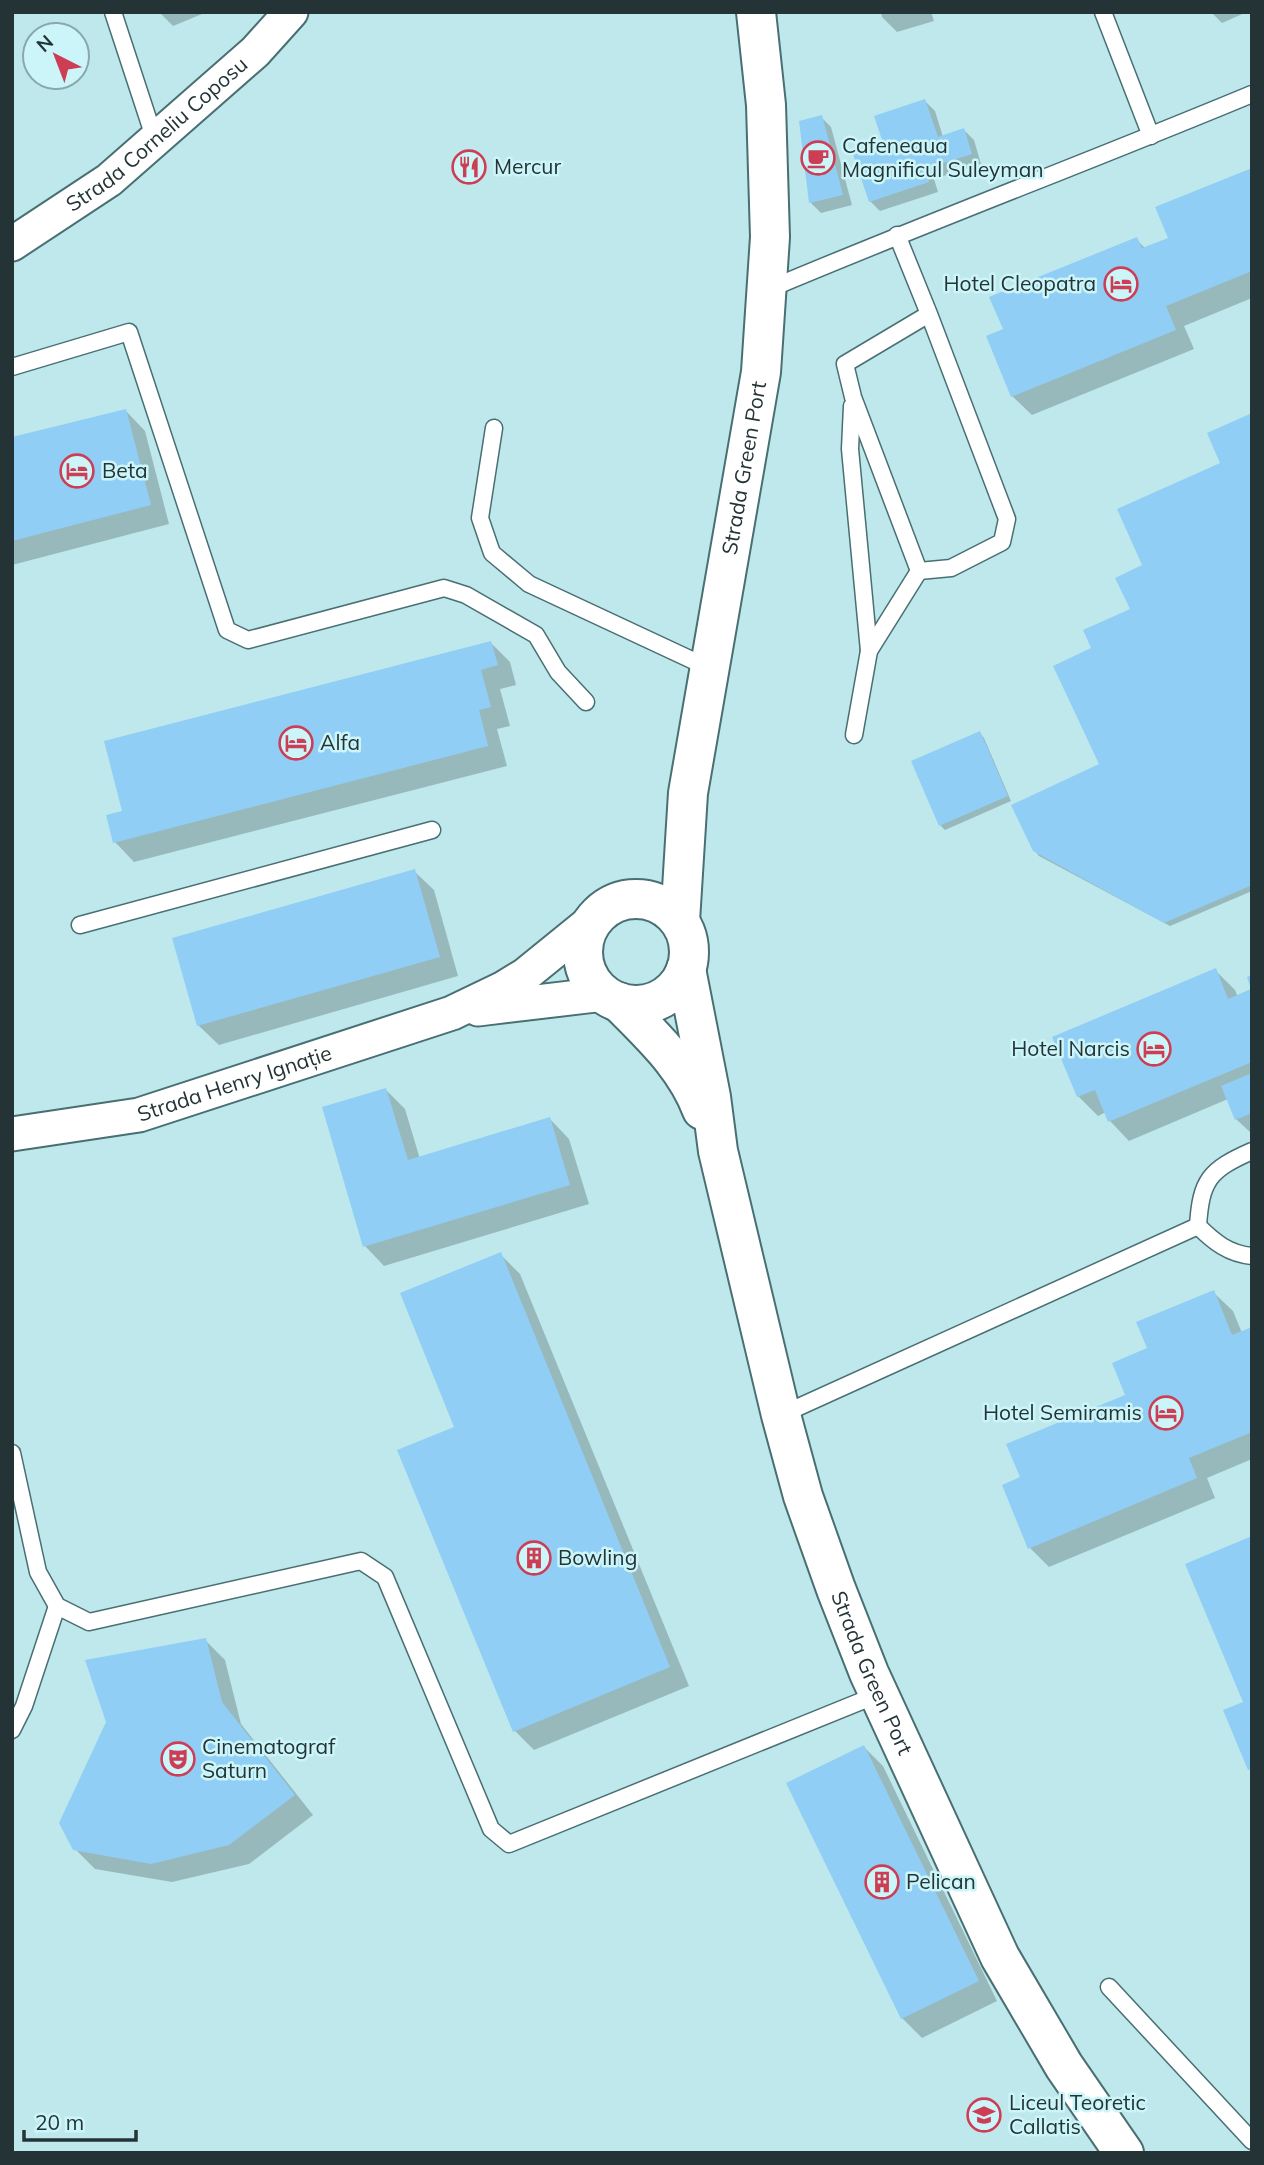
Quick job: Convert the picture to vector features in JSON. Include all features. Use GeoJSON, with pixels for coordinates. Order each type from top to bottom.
{"type":"FeatureCollection","features":[{"type":"Feature","properties":{"kind":"street","name":"Strada Corneliu Coposu"},"geometry":{"type":"LineString","coordinates":[[12,244],[109,180],[256,52],[291,12]]}},
{"type":"Feature","properties":{"kind":"street","name":"Strada Green Port"},"geometry":{"type":"LineString","coordinates":[[680,921],[688,793],[761,372],[770,237],[766,105],[756,12]]}},
{"type":"Feature","properties":{"kind":"street"},"geometry":{"type":"LineString","coordinates":[[637,898],[661,905],[680,921],[690,952],[679,983],[667,995],[652,1003],[635,1005],[611,998],[592,982],[585,967],[583,950],[586,934],[594,919],[606,908],[620,900],[637,898]]}},
{"type":"Feature","properties":{"kind":"street","name":"Strada Henry Ignație"},"geometry":{"type":"LineString","coordinates":[[12,1134],[139,1115],[452,1013],[525,975],[594,919]]}},
{"type":"Feature","properties":{"kind":"street","name":"Strada Green Port"},"geometry":{"type":"LineString","coordinates":[[686,969],[718,1151],[781,1415],[803,1496],[836,1589],[879,1694],[1000,1956],[1058,2056],[1118,2150]]}},
{"type":"Feature","properties":{"kind":"street","name":"Strada Green Port"},"geometry":{"type":"LineString","coordinates":[[611,998],[678,1065],[694,1089],[718,1151]]}},
{"type":"Feature","properties":{"kind":"street","name":"Strada Henry Ignație"},"geometry":{"type":"LineString","coordinates":[[452,1013],[611,998]]}},
{"type":"Feature","properties":{"kind":"lane"},"geometry":{"type":"LineString","coordinates":[[113,12],[155,140]]}},
{"type":"Feature","properties":{"kind":"lane"},"geometry":{"type":"LineString","coordinates":[[1103,12],[1151,136]]}},
{"type":"Feature","properties":{"kind":"lane"},"geometry":{"type":"LineString","coordinates":[[767,290],[897,235],[1252,94]]}},
{"type":"Feature","properties":{"kind":"lane"},"geometry":{"type":"LineString","coordinates":[[897,235],[1007,519],[1002,541],[951,568],[919,571]]}},
{"type":"Feature","properties":{"kind":"lane"},"geometry":{"type":"LineString","coordinates":[[919,571],[853,397],[845,364],[929,314]]}},
{"type":"Feature","properties":{"kind":"lane"},"geometry":{"type":"LineString","coordinates":[[12,367],[130,332],[227,630],[248,640],[444,588],[466,595],[536,635],[558,672],[586,702]]}},
{"type":"Feature","properties":{"kind":"lane"},"geometry":{"type":"LineString","coordinates":[[853,397],[850,449],[869,651],[854,735]]}},
{"type":"Feature","properties":{"kind":"lane"},"geometry":{"type":"LineString","coordinates":[[494,428],[480,518],[492,553],[529,584],[710,668]]}},
{"type":"Feature","properties":{"kind":"lane"},"geometry":{"type":"LineString","coordinates":[[869,651],[919,571]]}},
{"type":"Feature","properties":{"kind":"lane"},"geometry":{"type":"LineString","coordinates":[[80,925],[432,830]]}},
{"type":"Feature","properties":{"kind":"lane"},"geometry":{"type":"LineString","coordinates":[[1252,1151],[1229,1162],[1210,1177],[1200,1196],[1198,1226],[1214,1242],[1238,1255],[1252,1256]]}},
{"type":"Feature","properties":{"kind":"lane"},"geometry":{"type":"LineString","coordinates":[[781,1415],[1198,1226]]}},
{"type":"Feature","properties":{"kind":"lane"},"geometry":{"type":"LineString","coordinates":[[12,1453],[38,1572],[57,1606],[89,1622],[361,1561],[385,1577],[491,1829],[509,1844],[879,1694]]}},
{"type":"Feature","properties":{"kind":"lane"},"geometry":{"type":"LineString","coordinates":[[12,1730],[24,1706],[57,1606]]}},
{"type":"Feature","properties":{"kind":"lane"},"geometry":{"type":"LineString","coordinates":[[1109,1987],[1252,2141]]}},
{"type":"Feature","properties":{"kind":"building"},"geometry":{"type":"Polygon","coordinates":[[[925,99],[938,137],[964,128],[972,154],[925,169],[929,182],[869,202],[853,154],[883,143],[874,116],[925,99]]]}},
{"type":"Feature","properties":{"kind":"building","name":"Cafeneaua Magnificul Suleyman"},"geometry":{"type":"Polygon","coordinates":[[[822,115],[843,195],[809,203],[799,121],[822,115]]]}},
{"type":"Feature","properties":{"kind":"building","name":"Hotel Cleopatra"},"geometry":{"type":"Polygon","coordinates":[[[1252,168],[1252,271],[1166,306],[1176,330],[1011,397],[986,336],[1003,329],[989,297],[1137,237],[1142,248],[1168,238],[1155,207],[1252,168]]]}},
{"type":"Feature","properties":{"kind":"building","name":"Beta"},"geometry":{"type":"Polygon","coordinates":[[[126,409],[151,505],[12,541],[12,437],[126,409]]]}},
{"type":"Feature","properties":{"kind":"building"},"geometry":{"type":"Polygon","coordinates":[[[1252,413],[1252,885],[1164,923],[1033,851],[1011,805],[1099,764],[1053,666],[1091,648],[1083,630],[1130,609],[1115,578],[1142,565],[1117,509],[1220,463],[1207,433],[1252,413]]]}},
{"type":"Feature","properties":{"kind":"building","name":"Alfa"},"geometry":{"type":"Polygon","coordinates":[[[491,641],[498,665],[481,670],[491,707],[479,710],[488,746],[113,843],[106,815],[122,811],[104,741],[491,641]]]}},
{"type":"Feature","properties":{"kind":"building"},"geometry":{"type":"Polygon","coordinates":[[[980,731],[1008,796],[939,826],[911,761],[980,731]]]}},
{"type":"Feature","properties":{"kind":"building"},"geometry":{"type":"Polygon","coordinates":[[[415,869],[440,957],[197,1026],[172,938],[415,869]]]}},
{"type":"Feature","properties":{"kind":"building","name":"Hotel Narcis"},"geometry":{"type":"Polygon","coordinates":[[[1216,968],[1228,999],[1251,989],[1247,977],[1252,975],[1252,1062],[1108,1122],[1095,1090],[1077,1097],[1052,1037],[1216,968]]]}},
{"type":"Feature","properties":{"kind":"building"},"geometry":{"type":"Polygon","coordinates":[[[1252,1073],[1252,1113],[1235,1120],[1221,1086],[1252,1073]]]}},
{"type":"Feature","properties":{"kind":"building"},"geometry":{"type":"Polygon","coordinates":[[[386,1088],[408,1160],[550,1117],[570,1185],[363,1247],[322,1107],[386,1088]]]}},
{"type":"Feature","properties":{"kind":"building","name":"Bowling"},"geometry":{"type":"Polygon","coordinates":[[[501,1252],[670,1667],[513,1732],[397,1450],[454,1427],[400,1293],[501,1252]]]}},
{"type":"Feature","properties":{"kind":"building","name":"Hotel Semiramis"},"geometry":{"type":"Polygon","coordinates":[[[1214,1290],[1232,1335],[1252,1327],[1252,1432],[1189,1458],[1197,1478],[1028,1549],[1002,1485],[1020,1477],[1006,1444],[1125,1395],[1112,1363],[1147,1348],[1136,1322],[1214,1290]]]}},
{"type":"Feature","properties":{"kind":"building"},"geometry":{"type":"Polygon","coordinates":[[[1252,1536],[1252,1769],[1248,1770],[1223,1710],[1243,1702],[1185,1564],[1252,1536]]]}},
{"type":"Feature","properties":{"kind":"building","name":"Cinematograf Saturn"},"geometry":{"type":"Polygon","coordinates":[[[206,1638],[222,1702],[295,1795],[229,1845],[151,1864],[73,1850],[59,1823],[106,1722],[85,1660],[206,1638]]]}},
{"type":"Feature","properties":{"kind":"building","name":"Pelican"},"geometry":{"type":"Polygon","coordinates":[[[864,1745],[979,1981],[901,2019],[786,1783],[864,1745]]]}},
{"type":"Feature","properties":{"kind":"place","name":"Cafeneaua Magnificul Suleyman"},"geometry":{"type":"Point","coordinates":[818,158]}},
{"type":"Feature","properties":{"kind":"place","name":"Mercur"},"geometry":{"type":"Point","coordinates":[469,167]}},
{"type":"Feature","properties":{"kind":"place","name":"Hotel Cleopatra"},"geometry":{"type":"Point","coordinates":[1121,284]}},
{"type":"Feature","properties":{"kind":"place","name":"Beta"},"geometry":{"type":"Point","coordinates":[77,471]}},
{"type":"Feature","properties":{"kind":"place","name":"Alfa"},"geometry":{"type":"Point","coordinates":[296,743]}},
{"type":"Feature","properties":{"kind":"place","name":"Hotel Narcis"},"geometry":{"type":"Point","coordinates":[1154,1049]}},
{"type":"Feature","properties":{"kind":"place","name":"Hotel Semiramis"},"geometry":{"type":"Point","coordinates":[1166,1413]}},
{"type":"Feature","properties":{"kind":"place","name":"Bowling"},"geometry":{"type":"Point","coordinates":[534,1558]}},
{"type":"Feature","properties":{"kind":"place","name":"Cinematograf Saturn"},"geometry":{"type":"Point","coordinates":[178,1759]}},
{"type":"Feature","properties":{"kind":"place","name":"Pelican"},"geometry":{"type":"Point","coordinates":[882,1882]}},
{"type":"Feature","properties":{"kind":"place","name":"Liceul Teoretic Callatis"},"geometry":{"type":"Point","coordinates":[984,2115]}}]}
